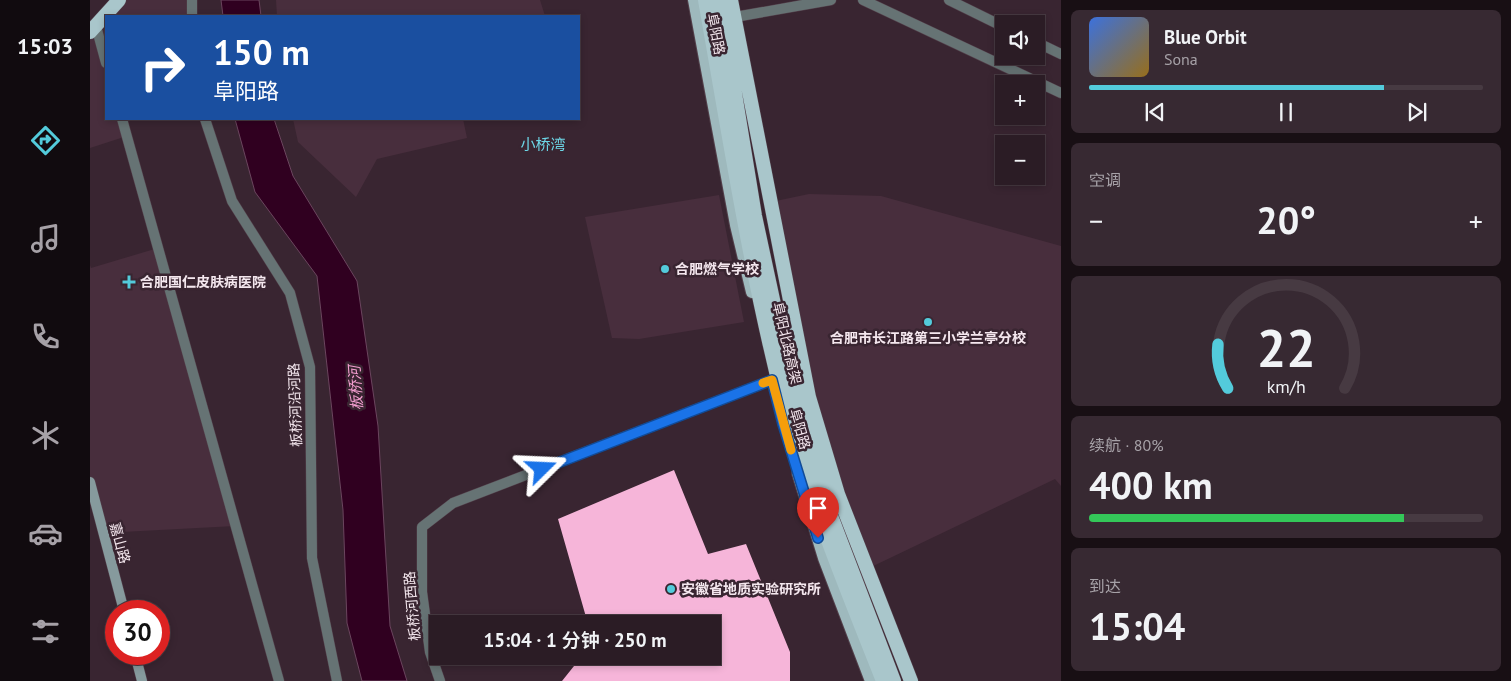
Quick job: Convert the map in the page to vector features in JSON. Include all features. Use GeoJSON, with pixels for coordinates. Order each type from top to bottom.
{"type":"FeatureCollection","features":[{"type":"Feature","properties":{"kind":"highway"},"geometry":{"type":"LineString","coordinates":[[106,15],[119,0]]}},
{"type":"Feature","properties":{"kind":"highway","name":"阜阳北路高架"},"geometry":{"type":"LineString","coordinates":[[704,0],[744,221],[784,405],[815,507],[872,680]]}},
{"type":"Feature","properties":{"kind":"highway","name":"阜阳北路高架"},"geometry":{"type":"LineString","coordinates":[[718,0],[755,216],[789,374],[825,500],[894,681]]}},
{"type":"Feature","properties":{"kind":"highway"},"geometry":{"type":"LineString","coordinates":[[731,0],[809,397],[838,494],[911,681]]}},
{"type":"Feature","properties":{"kind":"highway"},"geometry":{"type":"LineString","coordinates":[[93,29],[105,16]]}},
{"type":"Feature","properties":{"kind":"main road","name":"阜阳路"},"geometry":{"type":"LineString","coordinates":[[694,0],[736,225],[783,424],[824,558],[872,680]]}},
{"type":"Feature","properties":{"kind":"main road","name":"嘉山路"},"geometry":{"type":"LineString","coordinates":[[90,482],[121,600]]}},
{"type":"Feature","properties":{"kind":"main road"},"geometry":{"type":"LineString","coordinates":[[138,665],[142,681]]}},
{"type":"Feature","properties":{"kind":"street"},"geometry":{"type":"LineString","coordinates":[[192,0],[192,15]]}},
{"type":"Feature","properties":{"kind":"street"},"geometry":{"type":"LineString","coordinates":[[735,17],[831,0]]}},
{"type":"Feature","properties":{"kind":"street"},"geometry":{"type":"LineString","coordinates":[[863,0],[1061,93]]}},
{"type":"Feature","properties":{"kind":"street"},"geometry":{"type":"LineString","coordinates":[[949,0],[995,23]]}},
{"type":"Feature","properties":{"kind":"street"},"geometry":{"type":"LineString","coordinates":[[93,29],[105,60]]}},
{"type":"Feature","properties":{"kind":"street"},"geometry":{"type":"LineString","coordinates":[[1045,46],[1061,54]]}},
{"type":"Feature","properties":{"kind":"street"},"geometry":{"type":"LineString","coordinates":[[122,120],[278,681]]}},
{"type":"Feature","properties":{"kind":"street","name":"板桥河沿河路"},"geometry":{"type":"LineString","coordinates":[[205,120],[232,201],[290,293],[310,367],[312,558],[337,681]]}},
{"type":"Feature","properties":{"kind":"street","name":"板桥河西路"},"geometry":{"type":"LineString","coordinates":[[440,681],[430,652],[422,592],[422,528],[453,503],[772,380]]}},
{"type":"Feature","properties":{"kind":"shaded area"},"geometry":{"type":"Polygon","coordinates":[[[119,0],[192,0],[192,15],[105,15],[119,0]]]}},
{"type":"Feature","properties":{"kind":"shaded area"},"geometry":{"type":"Polygon","coordinates":[[[276,0],[540,0],[545,15],[277,15],[276,0]]]}},
{"type":"Feature","properties":{"kind":"shaded area"},"geometry":{"type":"Polygon","coordinates":[[[105,15],[105,120],[122,120],[127,136],[90,148],[90,32],[105,15]]]}},
{"type":"Feature","properties":{"kind":"shaded area"},"geometry":{"type":"Polygon","coordinates":[[[293,120],[463,120],[467,138],[377,159],[356,197],[298,142],[293,120]]]}},
{"type":"Feature","properties":{"kind":"shaded area","name":"合肥市长江路第三小学兰亭分校"},"geometry":{"type":"Polygon","coordinates":[[[809,194],[881,196],[1061,246],[1061,486],[1055,479],[867,569],[838,494],[771,202],[809,194]]]}},
{"type":"Feature","properties":{"kind":"shaded area","name":"合肥燃气学校"},"geometry":{"type":"Polygon","coordinates":[[[719,195],[744,322],[639,339],[612,338],[585,217],[719,195]]]}},
{"type":"Feature","properties":{"kind":"shaded area"},"geometry":{"type":"Polygon","coordinates":[[[158,248],[235,526],[103,533],[90,482],[90,265],[91,268],[158,248]]]}},
{"type":"Feature","properties":{"kind":"water"},"geometry":{"type":"Polygon","coordinates":[[[221,0],[259,0],[261,15],[223,15],[221,0]]]}},
{"type":"Feature","properties":{"kind":"water","name":"板桥河"},"geometry":{"type":"Polygon","coordinates":[[[235,120],[274,120],[293,176],[357,281],[378,426],[390,626],[407,681],[362,681],[347,623],[343,510],[317,276],[255,192],[235,120]]]}},
{"type":"Feature","properties":{"kind":"building","name":"安徽省地质实验研究所"},"geometry":{"type":"Polygon","coordinates":[[[674,470],[708,554],[746,544],[790,652],[790,681],[562,681],[575,665],[721,665],[721,615],[585,615],[558,519],[674,470]]]}},
{"type":"Feature","properties":{"kind":"slow traffic"},"geometry":{"type":"LineString","coordinates":[[763,383],[772,380],[791,450]]}},
{"type":"Feature","properties":{"kind":"place","name":"合肥燃气学校"},"geometry":{"type":"Point","coordinates":[665,269]}},
{"type":"Feature","properties":{"kind":"place","name":"合肥国仁皮肤病医院"},"geometry":{"type":"Point","coordinates":[129,282]}},
{"type":"Feature","properties":{"kind":"place","name":"合肥市长江路第三小学兰亭分校"},"geometry":{"type":"Point","coordinates":[928,322]}},
{"type":"Feature","properties":{"kind":"place","name":"安徽省地质实验研究所"},"geometry":{"type":"Point","coordinates":[671,589]}},
{"type":"Feature","properties":{"kind":"district","name":"小桥湾"},"geometry":{"type":"Point","coordinates":[543,145]}},
{"type":"Feature","properties":{"kind":"route"},"geometry":{"type":"LineString","coordinates":[[542,469],[772,380],[783,424],[818,538]]}}]}
